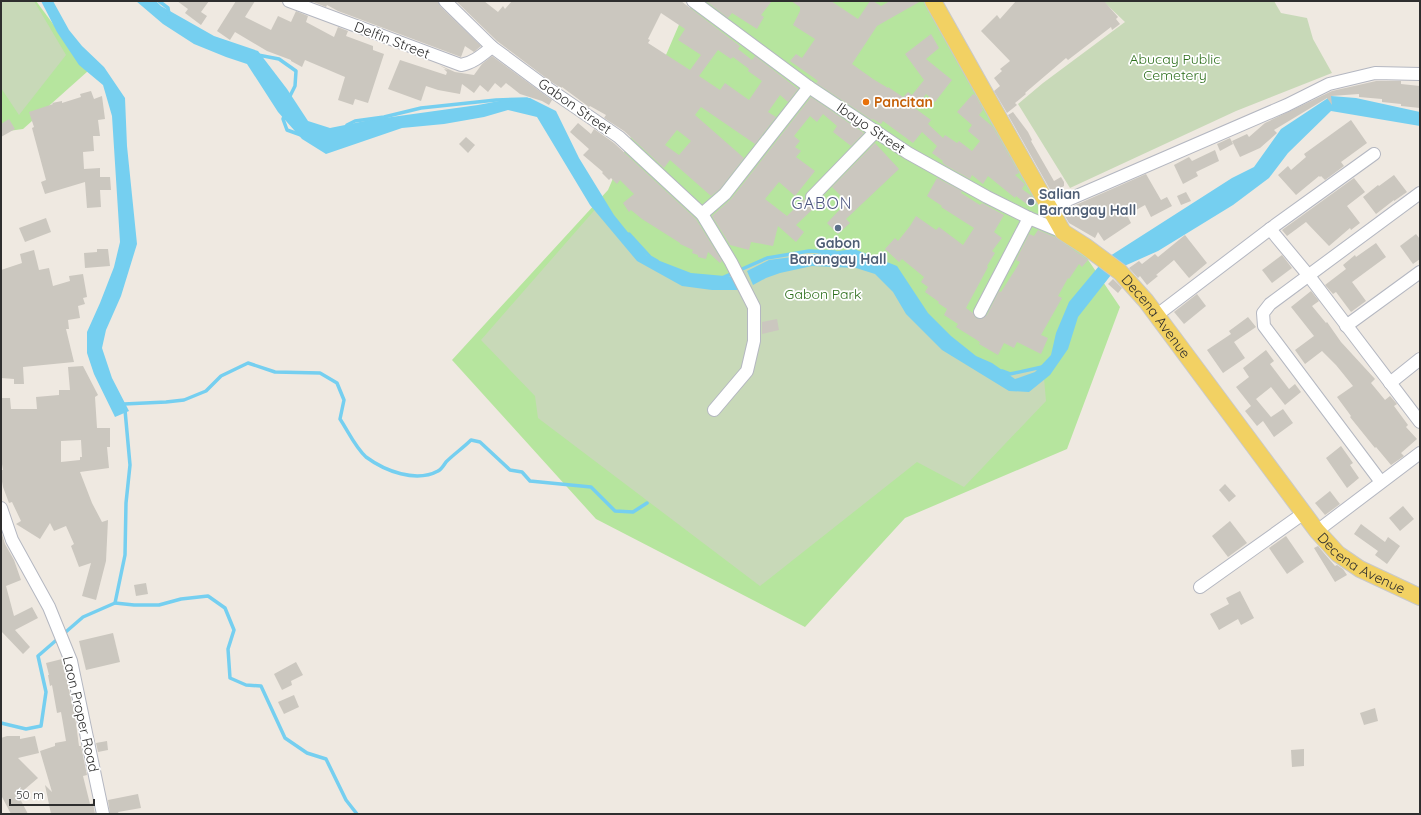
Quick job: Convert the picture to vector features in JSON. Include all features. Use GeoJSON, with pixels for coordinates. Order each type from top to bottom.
{"type":"FeatureCollection","features":[{"type":"Feature","properties":{"kind":"main road","name":"Decena Avenue"},"geometry":{"type":"LineString","coordinates":[[933,1],[1063,232],[1120,272],[1158,315],[1317,531],[1338,554],[1360,569],[1420,597]]}},
{"type":"Feature","properties":{"kind":"street","name":"Delfin Street"},"geometry":{"type":"LineString","coordinates":[[290,1],[461,66],[475,60],[492,47]]}},
{"type":"Feature","properties":{"kind":"street","name":"Gabon Street"},"geometry":{"type":"LineString","coordinates":[[445,1],[492,47],[546,87],[619,137],[702,214],[731,262],[754,307],[754,341],[747,371],[714,410]]}},
{"type":"Feature","properties":{"kind":"street","name":"Ibayo Street"},"geometry":{"type":"LineString","coordinates":[[696,2],[809,87],[908,153],[1029,218],[1063,232]]}},
{"type":"Feature","properties":{"kind":"street"},"geometry":{"type":"LineString","coordinates":[[1049,208],[1287,105],[1329,84],[1375,73],[1420,74]]}},
{"type":"Feature","properties":{"kind":"street"},"geometry":{"type":"LineString","coordinates":[[702,214],[725,194],[809,87]]}},
{"type":"Feature","properties":{"kind":"street"},"geometry":{"type":"LineString","coordinates":[[812,197],[876,132]]}},
{"type":"Feature","properties":{"kind":"street"},"geometry":{"type":"LineString","coordinates":[[1158,315],[1270,229],[1374,154]]}},
{"type":"Feature","properties":{"kind":"street"},"geometry":{"type":"LineString","coordinates":[[1381,482],[1264,326],[1263,313],[1270,304],[1420,193]]}},
{"type":"Feature","properties":{"kind":"street"},"geometry":{"type":"LineString","coordinates":[[980,312],[1029,218]]}},
{"type":"Feature","properties":{"kind":"street"},"geometry":{"type":"LineString","coordinates":[[1270,229],[1309,276],[1420,422]]}},
{"type":"Feature","properties":{"kind":"street"},"geometry":{"type":"LineString","coordinates":[[1346,326],[1420,272]]}},
{"type":"Feature","properties":{"kind":"street"},"geometry":{"type":"LineString","coordinates":[[1390,383],[1420,360]]}},
{"type":"Feature","properties":{"kind":"street"},"geometry":{"type":"LineString","coordinates":[[1317,531],[1420,453]]}},
{"type":"Feature","properties":{"kind":"street","name":"Laon Proper Road"},"geometry":{"type":"LineString","coordinates":[[1,508],[12,540],[49,607],[71,662],[103,814]]}},
{"type":"Feature","properties":{"kind":"street"},"geometry":{"type":"LineString","coordinates":[[1200,587],[1304,513]]}},
{"type":"Feature","properties":{"kind":"green space"},"geometry":{"type":"Polygon","coordinates":[[[1,1],[36,1],[88,71],[23,129],[1,132],[1,1]]]}},
{"type":"Feature","properties":{"kind":"green space"},"geometry":{"type":"Polygon","coordinates":[[[1,1],[34,1],[66,55],[19,115],[1,88],[1,1]]]}},
{"type":"Feature","properties":{"kind":"green space","name":"Gabon Park"},"geometry":{"type":"Polygon","coordinates":[[[697,1],[924,1],[1022,162],[1120,307],[1067,449],[905,518],[805,627],[596,519],[452,360],[608,190],[684,13],[697,1]]]}},
{"type":"Feature","properties":{"kind":"green space","name":"Abucay Public Cemetery"},"geometry":{"type":"Polygon","coordinates":[[[1103,1],[1274,1],[1281,13],[1307,18],[1313,39],[1332,73],[1236,111],[1070,188],[1018,104],[1043,83],[1125,22],[1103,1]]]}},
{"type":"Feature","properties":{"kind":"green space"},"geometry":{"type":"Polygon","coordinates":[[[599,205],[613,217],[650,257],[673,271],[722,278],[767,258],[809,251],[859,252],[967,361],[1010,374],[1043,367],[1046,401],[964,487],[917,462],[760,586],[538,418],[535,396],[481,340],[599,205]]]}},
{"type":"Feature","properties":{"kind":"water"},"geometry":{"type":"Polygon","coordinates":[[[41,1],[53,1],[69,30],[82,46],[104,67],[125,98],[127,146],[137,244],[121,296],[106,330],[102,348],[112,378],[129,411],[115,417],[94,374],[87,353],[87,332],[114,267],[120,242],[112,116],[103,85],[79,65],[57,32],[41,1]]]}},
{"type":"Feature","properties":{"kind":"water"},"geometry":{"type":"Polygon","coordinates":[[[136,1],[156,1],[161,6],[214,36],[258,51],[287,89],[308,121],[330,128],[370,120],[499,101],[530,98],[556,111],[579,158],[614,215],[647,256],[691,273],[736,277],[743,290],[712,290],[682,286],[637,261],[590,205],[537,117],[508,110],[484,117],[444,124],[402,128],[326,154],[302,139],[278,112],[247,64],[194,44],[163,24],[136,1]]]}},
{"type":"Feature","properties":{"kind":"water"},"geometry":{"type":"Polygon","coordinates":[[[1331,96],[1356,98],[1420,112],[1420,126],[1331,111],[1288,153],[1269,178],[1233,205],[1158,251],[1122,267],[1110,256],[1232,178],[1254,167],[1281,129],[1331,96]]]}},
{"type":"Feature","properties":{"kind":"water"},"geometry":{"type":"Polygon","coordinates":[[[854,249],[897,266],[928,313],[951,336],[976,356],[992,363],[1015,379],[1035,372],[1051,355],[1056,333],[1069,302],[1099,266],[1111,275],[1078,317],[1068,349],[1050,375],[1029,392],[1009,391],[942,350],[906,314],[893,292],[875,274],[856,268],[812,266],[780,273],[753,285],[747,271],[769,260],[854,249]]]}},
{"type":"Feature","properties":{"kind":"building"},"geometry":{"type":"Polygon","coordinates":[[[177,1],[209,1],[201,12],[207,16],[201,25],[185,13],[188,9],[177,1]]]}},
{"type":"Feature","properties":{"kind":"building"},"geometry":{"type":"Polygon","coordinates":[[[236,1],[255,1],[245,17],[271,30],[278,16],[291,22],[296,11],[308,16],[306,22],[334,37],[338,27],[348,31],[346,36],[373,46],[373,50],[384,54],[368,103],[355,99],[353,105],[338,100],[345,77],[305,60],[302,67],[291,60],[267,51],[235,32],[230,40],[217,31],[236,1]]]}},
{"type":"Feature","properties":{"kind":"building"},"geometry":{"type":"Polygon","coordinates":[[[311,1],[438,1],[440,6],[481,46],[474,52],[465,46],[461,57],[338,11],[327,5],[326,7],[311,1]]]}},
{"type":"Feature","properties":{"kind":"building"},"geometry":{"type":"Polygon","coordinates":[[[456,1],[484,1],[498,12],[503,6],[505,9],[512,1],[681,1],[740,46],[738,49],[752,60],[755,56],[798,89],[788,102],[780,95],[768,112],[776,117],[755,144],[701,107],[695,115],[744,158],[720,189],[711,196],[670,160],[664,168],[624,131],[604,118],[606,115],[590,106],[589,107],[562,87],[561,88],[550,81],[497,41],[456,1]],[[661,13],[648,39],[650,40],[648,43],[690,70],[701,55],[678,40],[685,29],[661,13]],[[718,50],[699,76],[720,90],[725,83],[749,100],[762,81],[748,71],[749,69],[733,57],[731,59],[718,50]],[[677,130],[665,145],[679,155],[691,141],[677,130]]]}},
{"type":"Feature","properties":{"kind":"building"},"geometry":{"type":"Polygon","coordinates":[[[706,1],[772,1],[761,15],[764,17],[757,29],[732,13],[728,18],[706,1]]]}},
{"type":"Feature","properties":{"kind":"building"},"geometry":{"type":"Polygon","coordinates":[[[791,1],[831,1],[858,19],[870,1],[873,1],[881,6],[890,1],[921,1],[877,26],[852,64],[903,97],[908,92],[912,95],[924,80],[905,54],[931,34],[939,48],[926,59],[952,80],[935,102],[926,94],[916,109],[931,120],[928,124],[943,138],[945,135],[957,143],[959,141],[972,151],[980,141],[968,131],[972,125],[957,112],[973,94],[976,96],[983,110],[979,115],[993,127],[1019,173],[1015,175],[1025,184],[1022,189],[1033,197],[1028,205],[1016,196],[1015,198],[988,176],[983,184],[972,175],[970,179],[945,165],[942,162],[943,161],[932,153],[937,146],[922,132],[913,143],[883,121],[881,124],[873,119],[872,120],[816,83],[818,81],[790,61],[796,54],[802,58],[815,39],[793,25],[800,11],[800,7],[791,1]]]}},
{"type":"Feature","properties":{"kind":"building"},"geometry":{"type":"Polygon","coordinates":[[[1016,1],[1104,1],[1118,17],[1116,19],[1120,24],[1112,30],[1111,27],[1068,60],[1066,58],[1025,93],[1026,94],[1015,103],[1017,105],[1007,113],[994,91],[1000,86],[994,78],[1002,71],[1000,69],[1010,61],[981,31],[997,15],[1000,19],[1016,1]]]}},
{"type":"Feature","properties":{"kind":"building"},"geometry":{"type":"Polygon","coordinates":[[[492,56],[552,100],[549,105],[542,101],[520,94],[506,83],[501,88],[495,83],[488,92],[480,85],[474,93],[462,84],[460,94],[426,86],[421,101],[388,89],[400,60],[446,75],[447,72],[444,69],[448,70],[439,65],[455,72],[474,75],[482,64],[492,56]]]}},
{"type":"Feature","properties":{"kind":"building"},"geometry":{"type":"Polygon","coordinates":[[[1376,81],[1401,81],[1401,84],[1420,86],[1420,108],[1382,102],[1382,99],[1359,97],[1359,94],[1331,96],[1332,105],[1327,98],[1274,130],[1277,133],[1260,148],[1240,157],[1232,141],[1247,134],[1249,137],[1265,123],[1332,91],[1376,81]]]}},
{"type":"Feature","properties":{"kind":"building"},"geometry":{"type":"Polygon","coordinates":[[[91,91],[94,99],[102,96],[105,119],[98,120],[100,136],[93,136],[94,151],[83,152],[84,169],[100,168],[100,177],[110,177],[111,190],[100,190],[101,207],[87,208],[85,182],[45,194],[41,182],[46,180],[32,128],[34,127],[29,112],[53,104],[52,103],[62,101],[62,103],[81,97],[80,94],[91,91]]]}},
{"type":"Feature","properties":{"kind":"building"},"geometry":{"type":"Polygon","coordinates":[[[811,97],[864,133],[851,146],[833,132],[837,126],[823,114],[817,122],[810,116],[794,136],[800,141],[795,147],[801,151],[796,157],[815,171],[795,196],[779,182],[765,199],[787,216],[804,199],[813,209],[796,225],[804,232],[796,242],[778,226],[773,246],[751,242],[749,250],[730,245],[712,216],[731,199],[811,97]]]}},
{"type":"Feature","properties":{"kind":"building"},"geometry":{"type":"Polygon","coordinates":[[[1013,112],[1028,132],[1032,140],[1031,141],[1054,181],[1061,177],[1064,182],[1064,186],[1052,193],[1008,115],[1013,112]]]}},
{"type":"Feature","properties":{"kind":"building"},"geometry":{"type":"Polygon","coordinates":[[[9,119],[15,129],[1,137],[1,124],[9,119]]]}},
{"type":"Feature","properties":{"kind":"building"},"geometry":{"type":"Polygon","coordinates":[[[1351,120],[1367,143],[1341,162],[1344,166],[1325,180],[1319,176],[1296,195],[1278,175],[1288,166],[1291,170],[1306,157],[1304,154],[1351,120]]]}},
{"type":"Feature","properties":{"kind":"building"},"geometry":{"type":"Polygon","coordinates":[[[578,123],[591,134],[594,129],[614,143],[696,219],[722,261],[720,263],[708,252],[706,259],[698,257],[698,255],[692,253],[693,250],[680,244],[631,210],[629,212],[623,203],[634,194],[620,180],[617,184],[611,178],[609,180],[602,173],[603,172],[583,155],[589,149],[570,132],[578,123]]]}},
{"type":"Feature","properties":{"kind":"building"},"geometry":{"type":"Polygon","coordinates":[[[466,137],[475,145],[468,153],[459,144],[466,137]]]}},
{"type":"Feature","properties":{"kind":"building"},"geometry":{"type":"Polygon","coordinates":[[[1230,138],[1233,144],[1220,151],[1217,144],[1230,138]]]}},
{"type":"Feature","properties":{"kind":"building"},"geometry":{"type":"Polygon","coordinates":[[[875,143],[899,169],[846,219],[850,223],[838,234],[827,223],[847,202],[832,187],[875,143]]]}},
{"type":"Feature","properties":{"kind":"building"},"geometry":{"type":"Polygon","coordinates":[[[1215,150],[1219,161],[1196,172],[1198,176],[1183,184],[1174,165],[1189,157],[1192,161],[1215,150]]]}},
{"type":"Feature","properties":{"kind":"building"},"geometry":{"type":"Polygon","coordinates":[[[1146,174],[1161,200],[1167,197],[1172,206],[1151,217],[1145,205],[1127,215],[1131,223],[1104,241],[1098,232],[1095,238],[1069,223],[1062,211],[1146,174]]]}},
{"type":"Feature","properties":{"kind":"building"},"geometry":{"type":"Polygon","coordinates":[[[1394,175],[1407,192],[1376,214],[1363,197],[1394,175]]]}},
{"type":"Feature","properties":{"kind":"building"},"geometry":{"type":"Polygon","coordinates":[[[937,178],[962,191],[961,193],[980,205],[982,203],[1004,215],[994,232],[1002,238],[992,251],[995,253],[966,308],[973,313],[976,318],[981,319],[987,315],[999,291],[1001,292],[1020,262],[1016,260],[1029,234],[1034,236],[1038,230],[1055,237],[1088,260],[1082,267],[1079,264],[1069,279],[1068,278],[1058,296],[1062,298],[1041,335],[1048,338],[1041,354],[1017,342],[1014,348],[1004,343],[998,355],[979,344],[980,342],[956,327],[958,324],[944,315],[947,309],[925,292],[928,287],[921,282],[924,277],[902,259],[899,262],[885,249],[895,238],[898,241],[916,216],[936,230],[939,227],[963,245],[974,228],[941,207],[942,206],[927,196],[937,178]]]}},
{"type":"Feature","properties":{"kind":"building"},"geometry":{"type":"Polygon","coordinates":[[[1354,178],[1365,192],[1347,206],[1360,223],[1351,230],[1350,228],[1329,246],[1306,222],[1287,236],[1282,230],[1354,178]]]}},
{"type":"Feature","properties":{"kind":"building"},"geometry":{"type":"Polygon","coordinates":[[[1186,192],[1191,201],[1181,205],[1177,196],[1186,192]]]}},
{"type":"Feature","properties":{"kind":"building"},"geometry":{"type":"Polygon","coordinates":[[[46,218],[51,232],[25,242],[19,228],[46,218]]]}},
{"type":"Feature","properties":{"kind":"building"},"geometry":{"type":"Polygon","coordinates":[[[1416,234],[1420,239],[1420,259],[1413,264],[1400,246],[1416,234]]]}},
{"type":"Feature","properties":{"kind":"building"},"geometry":{"type":"Polygon","coordinates":[[[1185,235],[1207,263],[1189,278],[1174,260],[1156,275],[1158,276],[1147,285],[1140,276],[1138,278],[1129,268],[1139,261],[1142,264],[1155,254],[1158,257],[1185,235]]]}},
{"type":"Feature","properties":{"kind":"building"},"geometry":{"type":"Polygon","coordinates":[[[1376,243],[1386,257],[1352,282],[1366,301],[1351,312],[1336,292],[1333,294],[1325,285],[1346,269],[1343,265],[1355,255],[1356,257],[1376,243]]]}},
{"type":"Feature","properties":{"kind":"building"},"geometry":{"type":"Polygon","coordinates":[[[97,249],[108,249],[110,266],[85,268],[84,253],[97,252],[97,249]]]}},
{"type":"Feature","properties":{"kind":"building"},"geometry":{"type":"Polygon","coordinates":[[[34,250],[39,270],[49,268],[53,286],[70,281],[69,276],[83,274],[87,297],[83,298],[85,304],[78,306],[80,318],[68,320],[69,329],[66,329],[74,362],[23,367],[24,384],[14,384],[14,379],[1,378],[1,270],[22,263],[20,254],[34,250]]]}},
{"type":"Feature","properties":{"kind":"building"},"geometry":{"type":"Polygon","coordinates":[[[1282,255],[1292,268],[1272,283],[1262,270],[1282,255]]]}},
{"type":"Feature","properties":{"kind":"building"},"geometry":{"type":"Polygon","coordinates":[[[1113,279],[1122,288],[1118,293],[1108,284],[1113,279]]]}},
{"type":"Feature","properties":{"kind":"building"},"geometry":{"type":"Polygon","coordinates":[[[1311,291],[1319,301],[1312,306],[1326,323],[1327,322],[1341,342],[1375,379],[1371,383],[1385,400],[1390,396],[1397,404],[1394,406],[1408,425],[1406,427],[1417,439],[1401,453],[1404,456],[1391,465],[1350,417],[1351,416],[1337,397],[1353,386],[1336,365],[1322,351],[1305,364],[1295,350],[1314,336],[1291,307],[1311,291]]]}},
{"type":"Feature","properties":{"kind":"building"},"geometry":{"type":"Polygon","coordinates":[[[1197,294],[1206,306],[1184,324],[1174,312],[1197,294]]]}},
{"type":"Feature","properties":{"kind":"building"},"geometry":{"type":"Polygon","coordinates":[[[1248,317],[1256,327],[1234,342],[1245,358],[1223,373],[1207,350],[1231,334],[1229,331],[1248,317]]]}},
{"type":"Feature","properties":{"kind":"building"},"geometry":{"type":"Polygon","coordinates":[[[777,319],[779,330],[762,334],[762,322],[777,319]]]}},
{"type":"Feature","properties":{"kind":"building"},"geometry":{"type":"Polygon","coordinates":[[[1266,350],[1274,361],[1270,364],[1289,389],[1295,384],[1301,392],[1285,405],[1271,387],[1256,399],[1271,417],[1283,409],[1293,423],[1274,437],[1263,421],[1257,426],[1245,411],[1251,406],[1236,387],[1249,377],[1243,368],[1266,350]]]}},
{"type":"Feature","properties":{"kind":"building"},"geometry":{"type":"Polygon","coordinates":[[[83,366],[98,395],[95,397],[97,428],[110,428],[110,447],[107,447],[109,468],[80,472],[92,503],[102,522],[108,520],[106,561],[96,600],[82,596],[91,563],[79,567],[71,546],[74,544],[66,526],[54,531],[50,523],[40,539],[16,524],[21,521],[12,502],[9,503],[3,487],[1,476],[1,470],[3,470],[1,458],[1,398],[10,398],[11,409],[37,409],[36,397],[59,395],[59,390],[70,390],[68,367],[83,366]],[[81,440],[61,441],[61,462],[80,460],[80,457],[82,457],[81,440]]]}},
{"type":"Feature","properties":{"kind":"building"},"geometry":{"type":"Polygon","coordinates":[[[1341,446],[1353,463],[1350,465],[1359,478],[1347,488],[1326,458],[1341,446]]]}},
{"type":"Feature","properties":{"kind":"building"},"geometry":{"type":"Polygon","coordinates":[[[1225,484],[1236,496],[1229,502],[1219,490],[1225,484]]]}},
{"type":"Feature","properties":{"kind":"building"},"geometry":{"type":"Polygon","coordinates":[[[1330,491],[1340,504],[1325,515],[1315,503],[1330,491]]]}},
{"type":"Feature","properties":{"kind":"building"},"geometry":{"type":"Polygon","coordinates":[[[1403,506],[1414,519],[1400,531],[1389,518],[1403,506]]]}},
{"type":"Feature","properties":{"kind":"building"},"geometry":{"type":"Polygon","coordinates":[[[1230,521],[1247,543],[1228,557],[1212,536],[1230,521]]]}},
{"type":"Feature","properties":{"kind":"building"},"geometry":{"type":"Polygon","coordinates":[[[1361,524],[1385,542],[1388,537],[1400,546],[1387,564],[1375,555],[1378,551],[1354,534],[1361,524]]]}},
{"type":"Feature","properties":{"kind":"building"},"geometry":{"type":"Polygon","coordinates":[[[1,531],[5,544],[14,560],[21,580],[6,586],[14,616],[32,607],[38,618],[15,630],[30,647],[23,654],[1,631],[1,531]]]}},
{"type":"Feature","properties":{"kind":"building"},"geometry":{"type":"Polygon","coordinates":[[[1286,536],[1304,562],[1287,574],[1269,548],[1286,536]]]}},
{"type":"Feature","properties":{"kind":"building"},"geometry":{"type":"Polygon","coordinates":[[[1318,546],[1335,566],[1337,565],[1343,569],[1347,575],[1335,582],[1314,548],[1318,546]]]}},
{"type":"Feature","properties":{"kind":"building"},"geometry":{"type":"Polygon","coordinates":[[[146,583],[148,594],[136,596],[134,585],[146,583]]]}},
{"type":"Feature","properties":{"kind":"building"},"geometry":{"type":"Polygon","coordinates":[[[1240,591],[1254,618],[1241,625],[1238,619],[1219,630],[1210,614],[1229,604],[1226,598],[1240,591]]]}},
{"type":"Feature","properties":{"kind":"building"},"geometry":{"type":"Polygon","coordinates":[[[113,633],[120,662],[86,670],[79,641],[113,633]]]}},
{"type":"Feature","properties":{"kind":"building"},"geometry":{"type":"Polygon","coordinates":[[[62,659],[75,716],[79,746],[81,746],[87,775],[83,776],[90,804],[93,803],[95,814],[51,814],[45,785],[52,792],[40,751],[55,746],[55,743],[66,741],[61,712],[57,713],[46,663],[62,659]]]}},
{"type":"Feature","properties":{"kind":"building"},"geometry":{"type":"Polygon","coordinates":[[[296,662],[303,675],[291,681],[292,685],[282,690],[274,674],[296,662]]]}},
{"type":"Feature","properties":{"kind":"building"},"geometry":{"type":"Polygon","coordinates":[[[294,695],[299,707],[284,714],[278,702],[294,695]]]}},
{"type":"Feature","properties":{"kind":"building"},"geometry":{"type":"Polygon","coordinates":[[[1375,708],[1378,721],[1364,725],[1360,713],[1375,708]]]}},
{"type":"Feature","properties":{"kind":"building"},"geometry":{"type":"Polygon","coordinates":[[[7,736],[20,736],[20,739],[35,736],[39,753],[18,758],[38,778],[18,795],[28,814],[11,814],[1,795],[1,738],[7,736]]]}},
{"type":"Feature","properties":{"kind":"building"},"geometry":{"type":"Polygon","coordinates":[[[107,741],[108,750],[98,752],[96,743],[107,741]]]}},
{"type":"Feature","properties":{"kind":"building"},"geometry":{"type":"Polygon","coordinates":[[[1304,749],[1304,766],[1292,767],[1291,750],[1304,749]]]}},
{"type":"Feature","properties":{"kind":"building"},"geometry":{"type":"Polygon","coordinates":[[[138,794],[141,808],[118,812],[119,814],[110,814],[108,800],[138,794]]]}},
{"type":"Feature","properties":{"kind":"waterway"},"geometry":{"type":"LineString","coordinates":[[159,1],[168,8],[169,14]]}},
{"type":"Feature","properties":{"kind":"waterway"},"geometry":{"type":"LineString","coordinates":[[258,55],[279,59],[296,71],[295,86],[289,98]]}},
{"type":"Feature","properties":{"kind":"waterway"},"geometry":{"type":"LineString","coordinates":[[347,125],[355,121],[384,117],[421,108],[496,100],[529,100]]}},
{"type":"Feature","properties":{"kind":"waterway"},"geometry":{"type":"LineString","coordinates":[[285,114],[283,119],[287,130],[301,135]]}},
{"type":"Feature","properties":{"kind":"waterway"},"geometry":{"type":"LineString","coordinates":[[629,234],[650,257],[657,261]]}},
{"type":"Feature","properties":{"kind":"waterway"},"geometry":{"type":"LineString","coordinates":[[724,277],[767,258],[809,251],[835,252]]}},
{"type":"Feature","properties":{"kind":"waterway"},"geometry":{"type":"LineString","coordinates":[[124,404],[184,400],[206,391],[221,376],[248,363],[275,372],[320,373],[337,383],[344,400],[340,419],[358,449],[366,457],[391,471],[411,476],[420,476],[438,471],[471,440],[480,442],[510,470],[522,472],[530,481],[591,487],[615,511],[633,512],[647,503]]}},
{"type":"Feature","properties":{"kind":"waterway"},"geometry":{"type":"LineString","coordinates":[[1002,371],[1010,374],[1042,367]]}},
{"type":"Feature","properties":{"kind":"waterway"},"geometry":{"type":"LineString","coordinates":[[125,410],[130,465],[126,503],[125,555],[115,603],[159,605],[181,599],[208,596],[225,608],[234,630],[228,649],[230,678],[246,685],[261,686],[285,738],[307,753],[326,759],[346,800],[357,814]]}},
{"type":"Feature","properties":{"kind":"waterway"},"geometry":{"type":"LineString","coordinates":[[1,723],[26,729],[41,726],[46,692],[38,656],[83,617],[115,603]]}},
{"type":"Feature","properties":{"kind":"place","name":"Pancitan"},"geometry":{"type":"Point","coordinates":[866,102]}},
{"type":"Feature","properties":{"kind":"place","name":"Salian Barangay Hall"},"geometry":{"type":"Point","coordinates":[1031,202]}},
{"type":"Feature","properties":{"kind":"place","name":"Gabon Barangay Hall"},"geometry":{"type":"Point","coordinates":[838,228]}},
{"type":"Feature","properties":{"kind":"district","name":"GABON"},"geometry":{"type":"Point","coordinates":[822,203]}}]}
